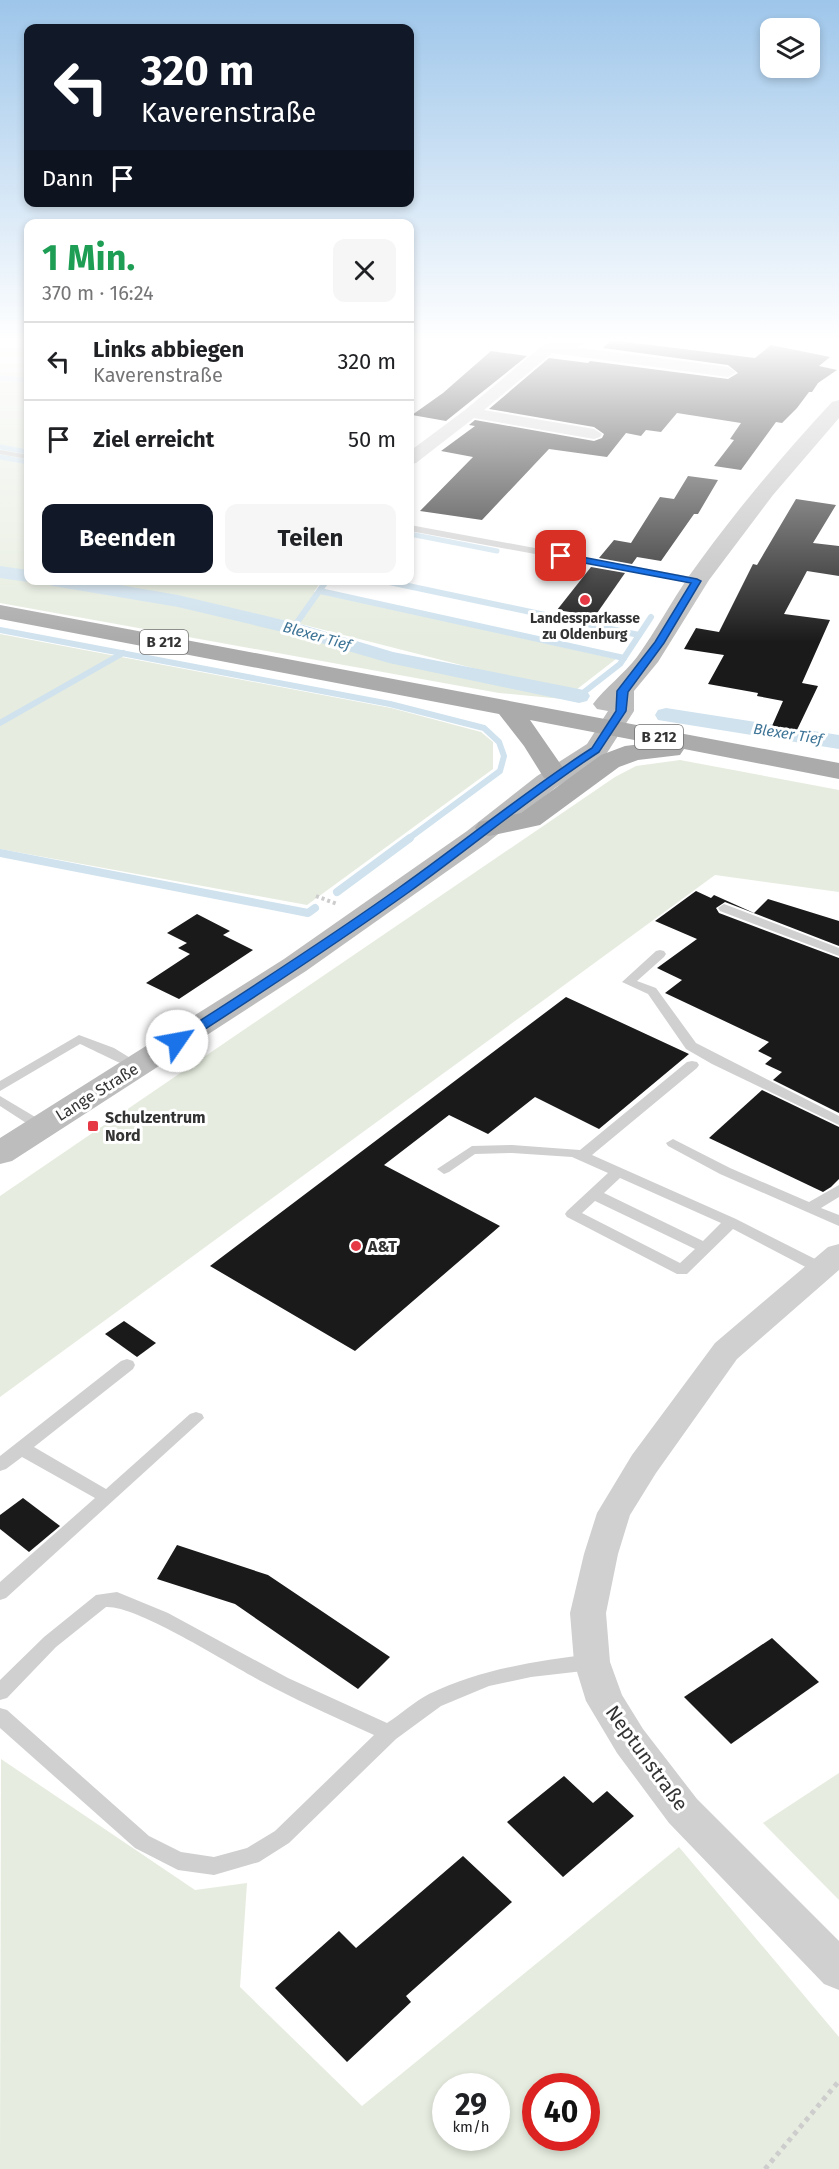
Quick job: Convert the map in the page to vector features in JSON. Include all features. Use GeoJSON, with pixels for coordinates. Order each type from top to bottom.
{"type":"FeatureCollection","features":[{"type":"Feature","properties":{"kind":"main road","name":"B 212"},"geometry":{"type":"LineString","coordinates":[[0,612],[839,771]]}},
{"type":"Feature","properties":{"kind":"main road"},"geometry":{"type":"LineString","coordinates":[[508,709],[535,743],[550,777]]}},
{"type":"Feature","properties":{"kind":"main road","name":"B 212"},"geometry":{"type":"LineString","coordinates":[[489,828],[530,819],[596,770],[625,755],[651,750],[706,747]]}},
{"type":"Feature","properties":{"kind":"street"},"geometry":{"type":"LineString","coordinates":[[414,456],[436,439]]}},
{"type":"Feature","properties":{"kind":"street","name":"Lange Straße"},"geometry":{"type":"LineString","coordinates":[[0,1154],[304,959],[489,828],[550,777],[596,750],[601,726],[621,711],[622,691],[659,643],[697,581],[808,439]]}},
{"type":"Feature","properties":{"kind":"street","name":"Neptunstraße"},"geometry":{"type":"LineString","coordinates":[[830,1262],[726,1352],[644,1464],[614,1514],[601,1554],[588,1613],[592,1662],[605,1701],[630,1741],[683,1811],[839,1970]]}},
{"type":"Feature","properties":{"kind":"lane"},"geometry":{"type":"LineString","coordinates":[[0,452],[24,456]]}},
{"type":"Feature","properties":{"kind":"lane"},"geometry":{"type":"LineString","coordinates":[[414,529],[697,581]]}},
{"type":"Feature","properties":{"kind":"lane"},"geometry":{"type":"LineString","coordinates":[[724,908],[839,952]]}},
{"type":"Feature","properties":{"kind":"lane"},"geometry":{"type":"LineString","coordinates":[[660,954],[628,982],[652,991],[691,1046],[839,1121]]}},
{"type":"Feature","properties":{"kind":"lane"},"geometry":{"type":"LineString","coordinates":[[0,1087],[80,1039],[138,1066]]}},
{"type":"Feature","properties":{"kind":"lane"},"geometry":{"type":"LineString","coordinates":[[582,1156],[692,1065]]}},
{"type":"Feature","properties":{"kind":"lane"},"geometry":{"type":"LineString","coordinates":[[0,1100],[42,1127]]}},
{"type":"Feature","properties":{"kind":"lane"},"geometry":{"type":"LineString","coordinates":[[673,1143],[725,1171],[839,1221]]}},
{"type":"Feature","properties":{"kind":"lane"},"geometry":{"type":"LineString","coordinates":[[444,1169],[472,1150],[512,1149],[574,1153],[731,1222],[830,1262]]}},
{"type":"Feature","properties":{"kind":"lane"},"geometry":{"type":"LineString","coordinates":[[618,1172],[572,1214],[682,1270],[731,1222]]}},
{"type":"Feature","properties":{"kind":"lane"},"geometry":{"type":"LineString","coordinates":[[810,1208],[839,1190]]}},
{"type":"Feature","properties":{"kind":"lane"},"geometry":{"type":"LineString","coordinates":[[594,1194],[705,1248]]}},
{"type":"Feature","properties":{"kind":"lane"},"geometry":{"type":"LineString","coordinates":[[0,1465],[127,1365]]}},
{"type":"Feature","properties":{"kind":"lane"},"geometry":{"type":"LineString","coordinates":[[3,1585],[196,1418]]}},
{"type":"Feature","properties":{"kind":"lane"},"geometry":{"type":"LineString","coordinates":[[21,1448],[106,1497]]}},
{"type":"Feature","properties":{"kind":"lane"},"geometry":{"type":"LineString","coordinates":[[0,1692],[50,1642],[102,1600],[117,1599],[162,1618],[281,1683],[389,1733]]}},
{"type":"Feature","properties":{"kind":"lane"},"geometry":{"type":"LineString","coordinates":[[0,1716],[142,1842],[178,1861],[214,1866],[252,1856],[282,1838],[389,1733],[434,1700],[488,1679],[531,1669],[592,1662]]}},
{"type":"Feature","properties":{"kind":"path"},"geometry":{"type":"LineString","coordinates":[[316,896],[342,906],[334,912]]}},
{"type":"Feature","properties":{"kind":"path"},"geometry":{"type":"LineString","coordinates":[[765,2169],[839,2081]]}},
{"type":"Feature","properties":{"kind":"shaded area"},"geometry":{"type":"Polygon","coordinates":[[[0,439],[24,439],[24,574],[0,569],[0,452],[6,446],[0,445],[0,439]]]}},
{"type":"Feature","properties":{"kind":"shaded area"},"geometry":{"type":"Polygon","coordinates":[[[0,575],[24,579],[24,585],[58,585],[169,604],[281,628],[388,661],[573,700],[499,693],[0,603],[0,575]]]}},
{"type":"Feature","properties":{"kind":"shaded area"},"geometry":{"type":"Polygon","coordinates":[[[84,585],[318,585],[314,592],[616,659],[576,690],[563,691],[289,621],[84,585]]]}},
{"type":"Feature","properties":{"kind":"shaded area"},"geometry":{"type":"Polygon","coordinates":[[[0,634],[391,708],[481,732],[493,742],[493,769],[307,905],[0,849],[0,634]]]}},
{"type":"Feature","properties":{"kind":"shaded area"},"geometry":{"type":"Polygon","coordinates":[[[680,760],[839,790],[839,892],[715,875],[0,1397],[0,1196],[615,777],[636,766],[680,760]]]}},
{"type":"Feature","properties":{"kind":"shaded area"},"geometry":{"type":"Polygon","coordinates":[[[1,1759],[195,1890],[247,1883],[240,1987],[362,2106],[679,1847],[839,2037],[839,2169],[0,2169],[1,1759]]]}},
{"type":"Feature","properties":{"kind":"shaded area"},"geometry":{"type":"Polygon","coordinates":[[[839,1773],[839,1900],[763,1823],[839,1773]]]}},
{"type":"Feature","properties":{"kind":"building"},"geometry":{"type":"Polygon","coordinates":[[[457,439],[621,439],[607,457],[549,449],[482,520],[420,511],[473,457],[441,451],[457,439]]]}},
{"type":"Feature","properties":{"kind":"building"},"geometry":{"type":"Polygon","coordinates":[[[731,439],[763,439],[741,470],[714,466],[734,440],[731,439]]]}},
{"type":"Feature","properties":{"kind":"building"},"geometry":{"type":"Polygon","coordinates":[[[688,476],[718,480],[698,514],[694,514],[661,561],[637,557],[632,564],[599,558],[614,540],[631,543],[660,497],[674,499],[688,476]]]}},
{"type":"Feature","properties":{"kind":"building"},"geometry":{"type":"Polygon","coordinates":[[[796,499],[836,505],[813,543],[839,546],[839,576],[807,571],[784,614],[830,620],[802,683],[818,686],[797,730],[772,726],[783,701],[757,696],[758,693],[708,684],[724,655],[684,649],[696,628],[719,632],[753,564],[757,565],[796,499]]]}},
{"type":"Feature","properties":{"kind":"building","name":"Landessparkasse zu Oldenburg"},"geometry":{"type":"Polygon","coordinates":[[[591,567],[625,573],[595,616],[557,610],[591,567]]]}},
{"type":"Feature","properties":{"kind":"building"},"geometry":{"type":"Polygon","coordinates":[[[696,891],[711,898],[714,895],[754,913],[768,899],[839,921],[839,946],[725,902],[716,908],[719,913],[839,958],[839,1113],[773,1080],[782,1072],[765,1064],[772,1058],[758,1051],[769,1042],[665,993],[682,980],[657,968],[697,939],[655,921],[696,891]]]}},
{"type":"Feature","properties":{"kind":"building"},"geometry":{"type":"Polygon","coordinates":[[[197,914],[230,931],[223,935],[253,950],[179,999],[146,983],[190,954],[178,948],[187,943],[167,933],[197,914]]]}},
{"type":"Feature","properties":{"kind":"building"},"geometry":{"type":"Polygon","coordinates":[[[566,997],[689,1054],[599,1129],[535,1097],[488,1134],[449,1115],[384,1165],[500,1226],[355,1351],[210,1266],[566,997]]]}},
{"type":"Feature","properties":{"kind":"building"},"geometry":{"type":"Polygon","coordinates":[[[762,1090],[839,1127],[839,1179],[831,1187],[823,1192],[709,1138],[762,1090]]]}},
{"type":"Feature","properties":{"kind":"building"},"geometry":{"type":"Polygon","coordinates":[[[124,1321],[156,1343],[137,1357],[105,1334],[124,1321]]]}},
{"type":"Feature","properties":{"kind":"building"},"geometry":{"type":"Polygon","coordinates":[[[23,1498],[60,1526],[29,1552],[0,1529],[0,1515],[23,1498]]]}},
{"type":"Feature","properties":{"kind":"building"},"geometry":{"type":"Polygon","coordinates":[[[177,1545],[268,1575],[390,1657],[358,1689],[235,1604],[157,1579],[177,1545]]]}},
{"type":"Feature","properties":{"kind":"building"},"geometry":{"type":"Polygon","coordinates":[[[772,1638],[819,1682],[731,1744],[684,1697],[772,1638]]]}},
{"type":"Feature","properties":{"kind":"building"},"geometry":{"type":"Polygon","coordinates":[[[564,1776],[593,1803],[607,1791],[634,1816],[563,1877],[507,1822],[564,1776]]]}},
{"type":"Feature","properties":{"kind":"building"},"geometry":{"type":"Polygon","coordinates":[[[463,1856],[512,1902],[406,1996],[411,2002],[347,2062],[275,1988],[339,1931],[356,1948],[463,1856]]]}},
{"type":"Feature","properties":{"kind":"waterway"},"geometry":{"type":"LineString","coordinates":[[0,447],[24,451]]}},
{"type":"Feature","properties":{"kind":"waterway"},"geometry":{"type":"LineString","coordinates":[[0,457],[24,461]]}},
{"type":"Feature","properties":{"kind":"waterway"},"geometry":{"type":"LineString","coordinates":[[414,535],[497,551]]}},
{"type":"Feature","properties":{"kind":"waterway","name":"Blexer Tief"},"geometry":{"type":"LineString","coordinates":[[0,572],[24,575]]}},
{"type":"Feature","properties":{"kind":"waterway","name":"Blexer Tief"},"geometry":{"type":"LineString","coordinates":[[83,585],[178,601],[293,628],[389,657],[579,696]]}},
{"type":"Feature","properties":{"kind":"waterway"},"geometry":{"type":"LineString","coordinates":[[293,628],[323,585]]}},
{"type":"Feature","properties":{"kind":"waterway"},"geometry":{"type":"LineString","coordinates":[[404,585],[639,635]]}},
{"type":"Feature","properties":{"kind":"waterway"},"geometry":{"type":"LineString","coordinates":[[320,591],[624,658]]}},
{"type":"Feature","properties":{"kind":"waterway"},"geometry":{"type":"LineString","coordinates":[[624,658],[651,617]]}},
{"type":"Feature","properties":{"kind":"waterway"},"geometry":{"type":"LineString","coordinates":[[0,630],[123,653]]}},
{"type":"Feature","properties":{"kind":"waterway"},"geometry":{"type":"LineString","coordinates":[[0,723],[123,653]]}},
{"type":"Feature","properties":{"kind":"waterway"},"geometry":{"type":"LineString","coordinates":[[123,653],[390,704],[484,728],[499,742],[504,756],[500,771],[408,839]]}},
{"type":"Feature","properties":{"kind":"waterway"},"geometry":{"type":"LineString","coordinates":[[579,696],[620,664],[624,658]]}},
{"type":"Feature","properties":{"kind":"waterway","name":"Blexer Tief"},"geometry":{"type":"LineString","coordinates":[[666,715],[839,742]]}},
{"type":"Feature","properties":{"kind":"waterway"},"geometry":{"type":"LineString","coordinates":[[337,892],[410,838]]}},
{"type":"Feature","properties":{"kind":"waterway"},"geometry":{"type":"LineString","coordinates":[[0,853],[308,913],[315,908]]}},
{"type":"Feature","properties":{"kind":"place","name":"Landessparkasse zu Oldenburg"},"geometry":{"type":"Point","coordinates":[585,600]}},
{"type":"Feature","properties":{"kind":"place","name":"Schulzentrum Nord"},"geometry":{"type":"Point","coordinates":[93,1126]}},
{"type":"Feature","properties":{"kind":"place","name":"A&T"},"geometry":{"type":"Point","coordinates":[356,1246]}},
{"type":"Feature","properties":{"kind":"route"},"geometry":{"type":"LineString","coordinates":[[177,1041],[405,890],[489,828],[546,782],[596,750],[602,743],[621,711],[622,691],[659,643],[697,581],[561,556]]}}]}
